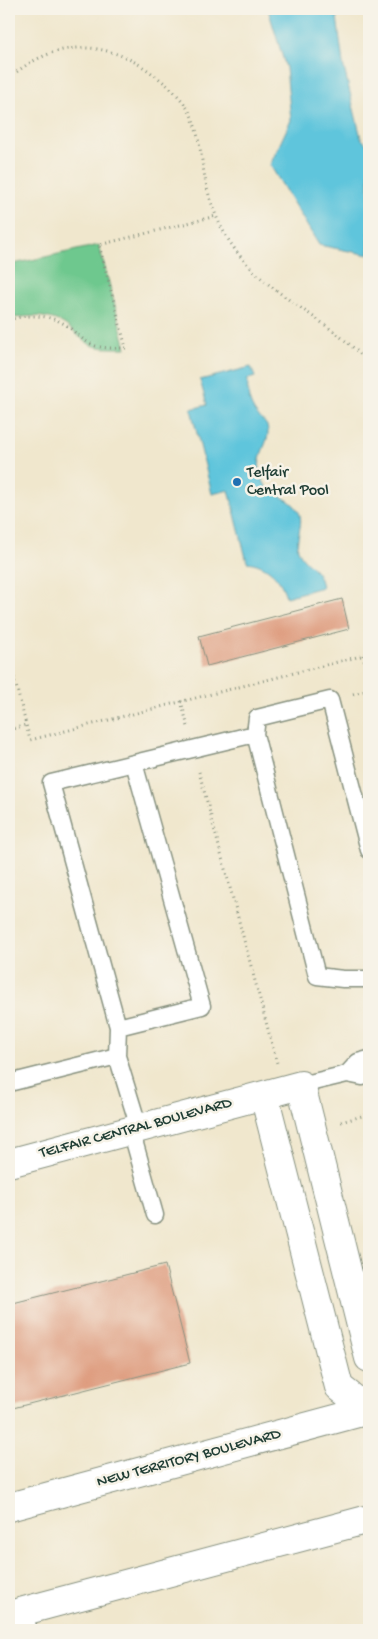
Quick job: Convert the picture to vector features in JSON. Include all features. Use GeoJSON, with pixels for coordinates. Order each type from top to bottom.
{"type":"FeatureCollection","features":[{"type":"Feature","properties":{"kind":"street","name":"TELFAIR CENTRAL BOULEVARD"},"geometry":{"type":"LineString","coordinates":[[9,1163],[283,1090]]}},
{"type":"Feature","properties":{"kind":"street"},"geometry":{"type":"LineString","coordinates":[[283,1090],[335,1221],[369,1358]]}},
{"type":"Feature","properties":{"kind":"street"},"geometry":{"type":"LineString","coordinates":[[283,1090],[298,1230],[339,1387],[369,1410]]}},
{"type":"Feature","properties":{"kind":"street"},"geometry":{"type":"LineString","coordinates":[[298,1230],[335,1221]]}},
{"type":"Feature","properties":{"kind":"street","name":"NEW TERRITORY BOULEVARD"},"geometry":{"type":"LineString","coordinates":[[9,1508],[369,1410]]}},
{"type":"Feature","properties":{"kind":"street"},"geometry":{"type":"LineString","coordinates":[[20,1619],[369,1519]]}},
{"type":"Feature","properties":{"kind":"lane"},"geometry":{"type":"LineString","coordinates":[[369,850],[330,700],[257,718],[255,734],[317,976],[369,979]]}},
{"type":"Feature","properties":{"kind":"lane"},"geometry":{"type":"LineString","coordinates":[[155,1215],[117,1056],[118,1027],[52,783],[255,734]]}},
{"type":"Feature","properties":{"kind":"lane"},"geometry":{"type":"LineString","coordinates":[[118,1027],[202,1006],[134,763]]}},
{"type":"Feature","properties":{"kind":"lane"},"geometry":{"type":"LineString","coordinates":[[9,1083],[117,1056]]}},
{"type":"Feature","properties":{"kind":"lane"},"geometry":{"type":"LineString","coordinates":[[347,1074],[358,1062],[369,1059]]}},
{"type":"Feature","properties":{"kind":"lane"},"geometry":{"type":"LineString","coordinates":[[283,1090],[347,1074],[362,1077],[369,1075]]}},
{"type":"Feature","properties":{"kind":"path"},"geometry":{"type":"LineString","coordinates":[[9,78],[23,66],[45,54],[66,49],[94,48],[120,56],[145,67],[181,98],[190,112],[195,124],[206,183],[216,216],[234,248],[253,271],[281,294],[337,333],[369,364]]}},
{"type":"Feature","properties":{"kind":"path"},"geometry":{"type":"LineString","coordinates":[[9,320],[25,316],[51,318],[65,324],[92,345],[108,348],[126,348],[99,245],[216,216]]}},
{"type":"Feature","properties":{"kind":"path"},"geometry":{"type":"LineString","coordinates":[[9,658],[30,740],[369,654]]}},
{"type":"Feature","properties":{"kind":"path"},"geometry":{"type":"LineString","coordinates":[[363,655],[369,680]]}},
{"type":"Feature","properties":{"kind":"path"},"geometry":{"type":"LineString","coordinates":[[181,702],[283,1090]]}},
{"type":"Feature","properties":{"kind":"path"},"geometry":{"type":"LineString","coordinates":[[9,730],[26,725]]}},
{"type":"Feature","properties":{"kind":"path"},"geometry":{"type":"LineString","coordinates":[[338,1122],[369,1114]]}},
{"type":"Feature","properties":{"kind":"green space"},"geometry":{"type":"Polygon","coordinates":[[[99,245],[126,348],[104,348],[91,345],[61,322],[48,318],[28,316],[15,318],[9,296],[9,265],[99,245]]]}},
{"type":"Feature","properties":{"kind":"water"},"geometry":{"type":"Polygon","coordinates":[[[268,9],[336,9],[343,64],[361,138],[369,147],[369,255],[319,245],[270,165],[291,120],[286,68],[268,9]]]}},
{"type":"Feature","properties":{"kind":"water","name":"Telfair Central Pool"},"geometry":{"type":"Polygon","coordinates":[[[251,367],[255,377],[248,379],[250,402],[254,411],[266,424],[268,432],[259,464],[260,472],[266,486],[293,504],[300,514],[298,549],[320,578],[322,587],[286,597],[281,584],[272,573],[261,566],[247,562],[229,490],[212,494],[191,409],[207,405],[200,380],[251,367]]]}},
{"type":"Feature","properties":{"kind":"building"},"geometry":{"type":"Polygon","coordinates":[[[342,599],[349,629],[207,666],[199,636],[342,599]]]}},
{"type":"Feature","properties":{"kind":"building"},"geometry":{"type":"Polygon","coordinates":[[[165,1265],[190,1363],[9,1409],[9,1304],[165,1265]]]}},
{"type":"Feature","properties":{"kind":"place","name":"Telfair Central Pool"},"geometry":{"type":"Point","coordinates":[237,482]}}]}
